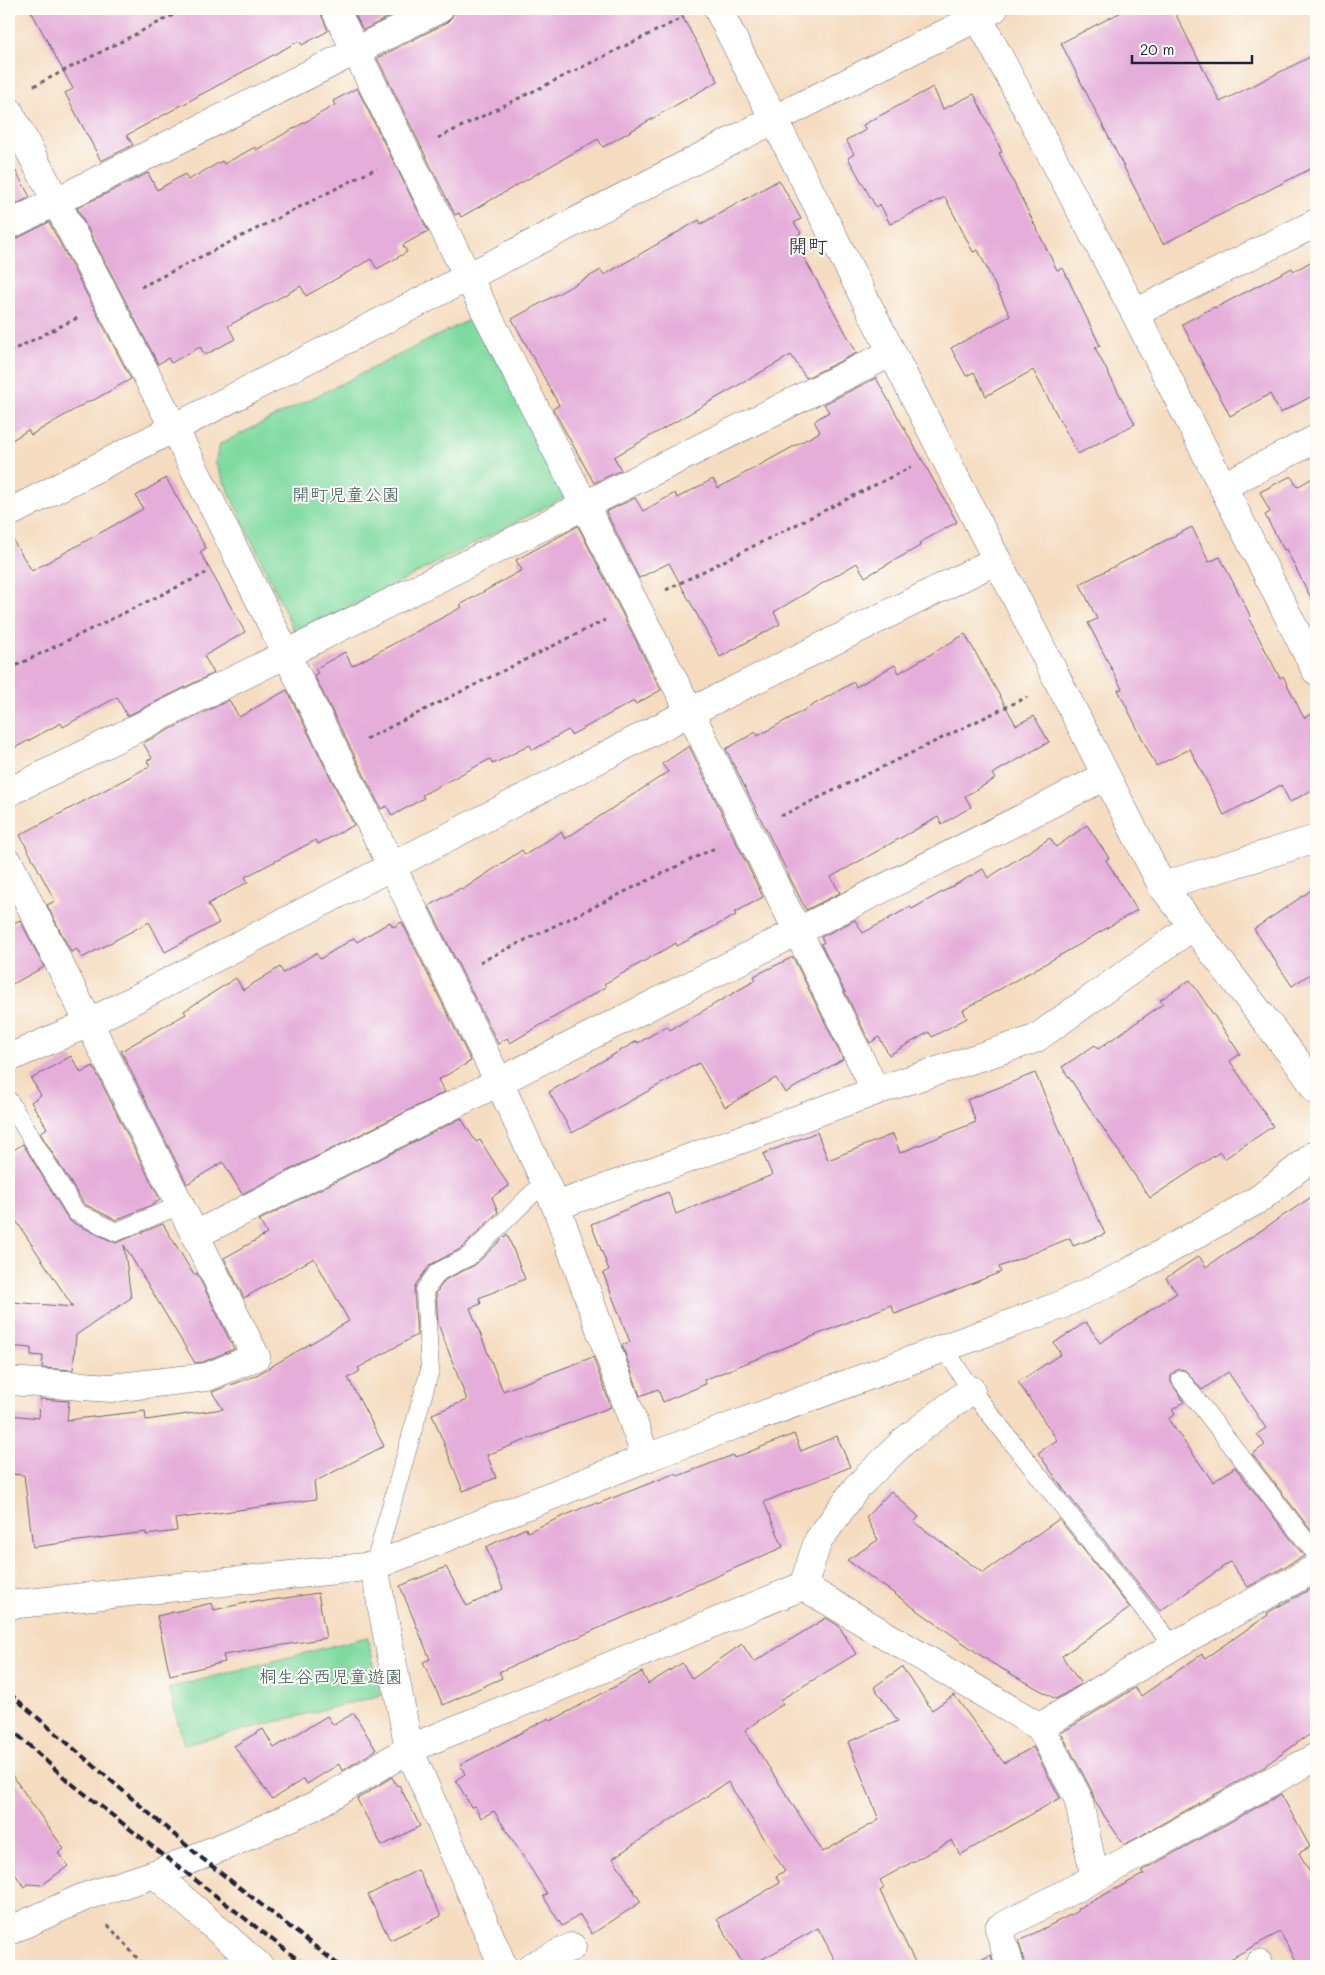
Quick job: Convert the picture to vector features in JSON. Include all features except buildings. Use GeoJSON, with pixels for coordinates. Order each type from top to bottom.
{"type":"FeatureCollection","features":[{"type":"Feature","properties":{"kind":"street"},"geometry":{"type":"LineString","coordinates":[[334,9],[468,277],[690,712],[876,1091]]}},
{"type":"Feature","properties":{"kind":"street"},"geometry":{"type":"LineString","coordinates":[[9,225],[438,9]]}},
{"type":"Feature","properties":{"kind":"street"},"geometry":{"type":"LineString","coordinates":[[718,9],[1162,886],[1312,1076]]}},
{"type":"Feature","properties":{"kind":"street"},"geometry":{"type":"LineString","coordinates":[[9,513],[773,120],[986,13],[1135,313],[1315,666]]}},
{"type":"Feature","properties":{"kind":"street"},"geometry":{"type":"LineString","coordinates":[[9,111],[174,428],[499,1082],[556,1206],[646,1458]]}},
{"type":"Feature","properties":{"kind":"street"},"geometry":{"type":"LineString","coordinates":[[1135,313],[1316,223]]}},
{"type":"Feature","properties":{"kind":"street"},"geometry":{"type":"LineString","coordinates":[[9,792],[892,353]]}},
{"type":"Feature","properties":{"kind":"street"},"geometry":{"type":"LineString","coordinates":[[1223,486],[1316,439]]}},
{"type":"Feature","properties":{"kind":"street"},"geometry":{"type":"LineString","coordinates":[[9,1058],[89,1023],[690,712],[997,560]]}},
{"type":"Feature","properties":{"kind":"street"},"geometry":{"type":"LineString","coordinates":[[195,1235],[1106,776]]}},
{"type":"Feature","properties":{"kind":"street"},"geometry":{"type":"LineString","coordinates":[[1162,886],[1316,839]]}},
{"type":"Feature","properties":{"kind":"street"},"geometry":{"type":"LineString","coordinates":[[9,863],[256,1357],[208,1377],[111,1388],[9,1381]]}},
{"type":"Feature","properties":{"kind":"street"},"geometry":{"type":"LineString","coordinates":[[556,1206],[876,1091],[1036,1038],[1193,926]]}},
{"type":"Feature","properties":{"kind":"street"},"geometry":{"type":"LineString","coordinates":[[9,1605],[374,1566],[646,1458],[1061,1305],[1124,1274],[1259,1199],[1316,1154]]}},
{"type":"Feature","properties":{"kind":"street"},"geometry":{"type":"LineString","coordinates":[[9,1931],[84,1897],[155,1874],[232,1843],[314,1806],[409,1749],[803,1586],[818,1541],[857,1487],[904,1442],[971,1390]]}},
{"type":"Feature","properties":{"kind":"street"},"geometry":{"type":"LineString","coordinates":[[374,1566],[409,1749],[503,1966]]}},
{"type":"Feature","properties":{"kind":"street"},"geometry":{"type":"LineString","coordinates":[[1040,1727],[1173,1646],[1316,1568]]}},
{"type":"Feature","properties":{"kind":"street"},"geometry":{"type":"LineString","coordinates":[[803,1586],[1040,1727],[1078,1798],[1095,1878]]}},
{"type":"Feature","properties":{"kind":"street"},"geometry":{"type":"LineString","coordinates":[[1010,1966],[999,1928],[1095,1878],[1316,1757]]}},
{"type":"Feature","properties":{"kind":"street"},"geometry":{"type":"LineString","coordinates":[[155,1874],[259,1966]]}},
{"type":"Feature","properties":{"kind":"street"},"geometry":{"type":"LineString","coordinates":[[532,1966],[572,1948]]}},
{"type":"Feature","properties":{"kind":"lane"},"geometry":{"type":"LineString","coordinates":[[9,1101],[76,1212],[116,1232],[180,1205]]}},
{"type":"Feature","properties":{"kind":"lane"},"geometry":{"type":"LineString","coordinates":[[374,1566],[430,1370],[425,1290],[438,1272],[468,1257],[544,1182]]}},
{"type":"Feature","properties":{"kind":"lane"},"geometry":{"type":"LineString","coordinates":[[944,1348],[971,1390],[1173,1646]]}},
{"type":"Feature","properties":{"kind":"lane"},"geometry":{"type":"LineString","coordinates":[[1181,1380],[1316,1554]]}},
{"type":"Feature","properties":{"kind":"path"},"geometry":{"type":"LineString","coordinates":[[26,90],[185,9]]}},
{"type":"Feature","properties":{"kind":"path"},"geometry":{"type":"LineString","coordinates":[[9,352],[691,13]]}},
{"type":"Feature","properties":{"kind":"path"},"geometry":{"type":"LineString","coordinates":[[9,669],[238,557]]}},
{"type":"Feature","properties":{"kind":"path"},"geometry":{"type":"LineString","coordinates":[[84,1897],[144,1966]]}},
{"type":"Feature","properties":{"kind":"green space","name":"開町児童公園"},"geometry":{"type":"Polygon","coordinates":[[[471,319],[479,321],[569,495],[296,635],[215,462],[220,444],[471,319]]]}},
{"type":"Feature","properties":{"kind":"green space","name":"桐生谷西児童遊園"},"geometry":{"type":"Polygon","coordinates":[[[367,1637],[382,1695],[184,1745],[169,1688],[367,1637]]]}},
{"type":"Feature","properties":{"kind":"railway"},"geometry":{"type":"LineString","coordinates":[[9,1693],[199,1856],[340,1966]]}},
{"type":"Feature","properties":{"kind":"railway"},"geometry":{"type":"LineString","coordinates":[[9,1727],[67,1780],[306,1966]]}},
{"type":"Feature","properties":{"kind":"district","name":"開町"},"geometry":{"type":"Point","coordinates":[808,246]}}]}
